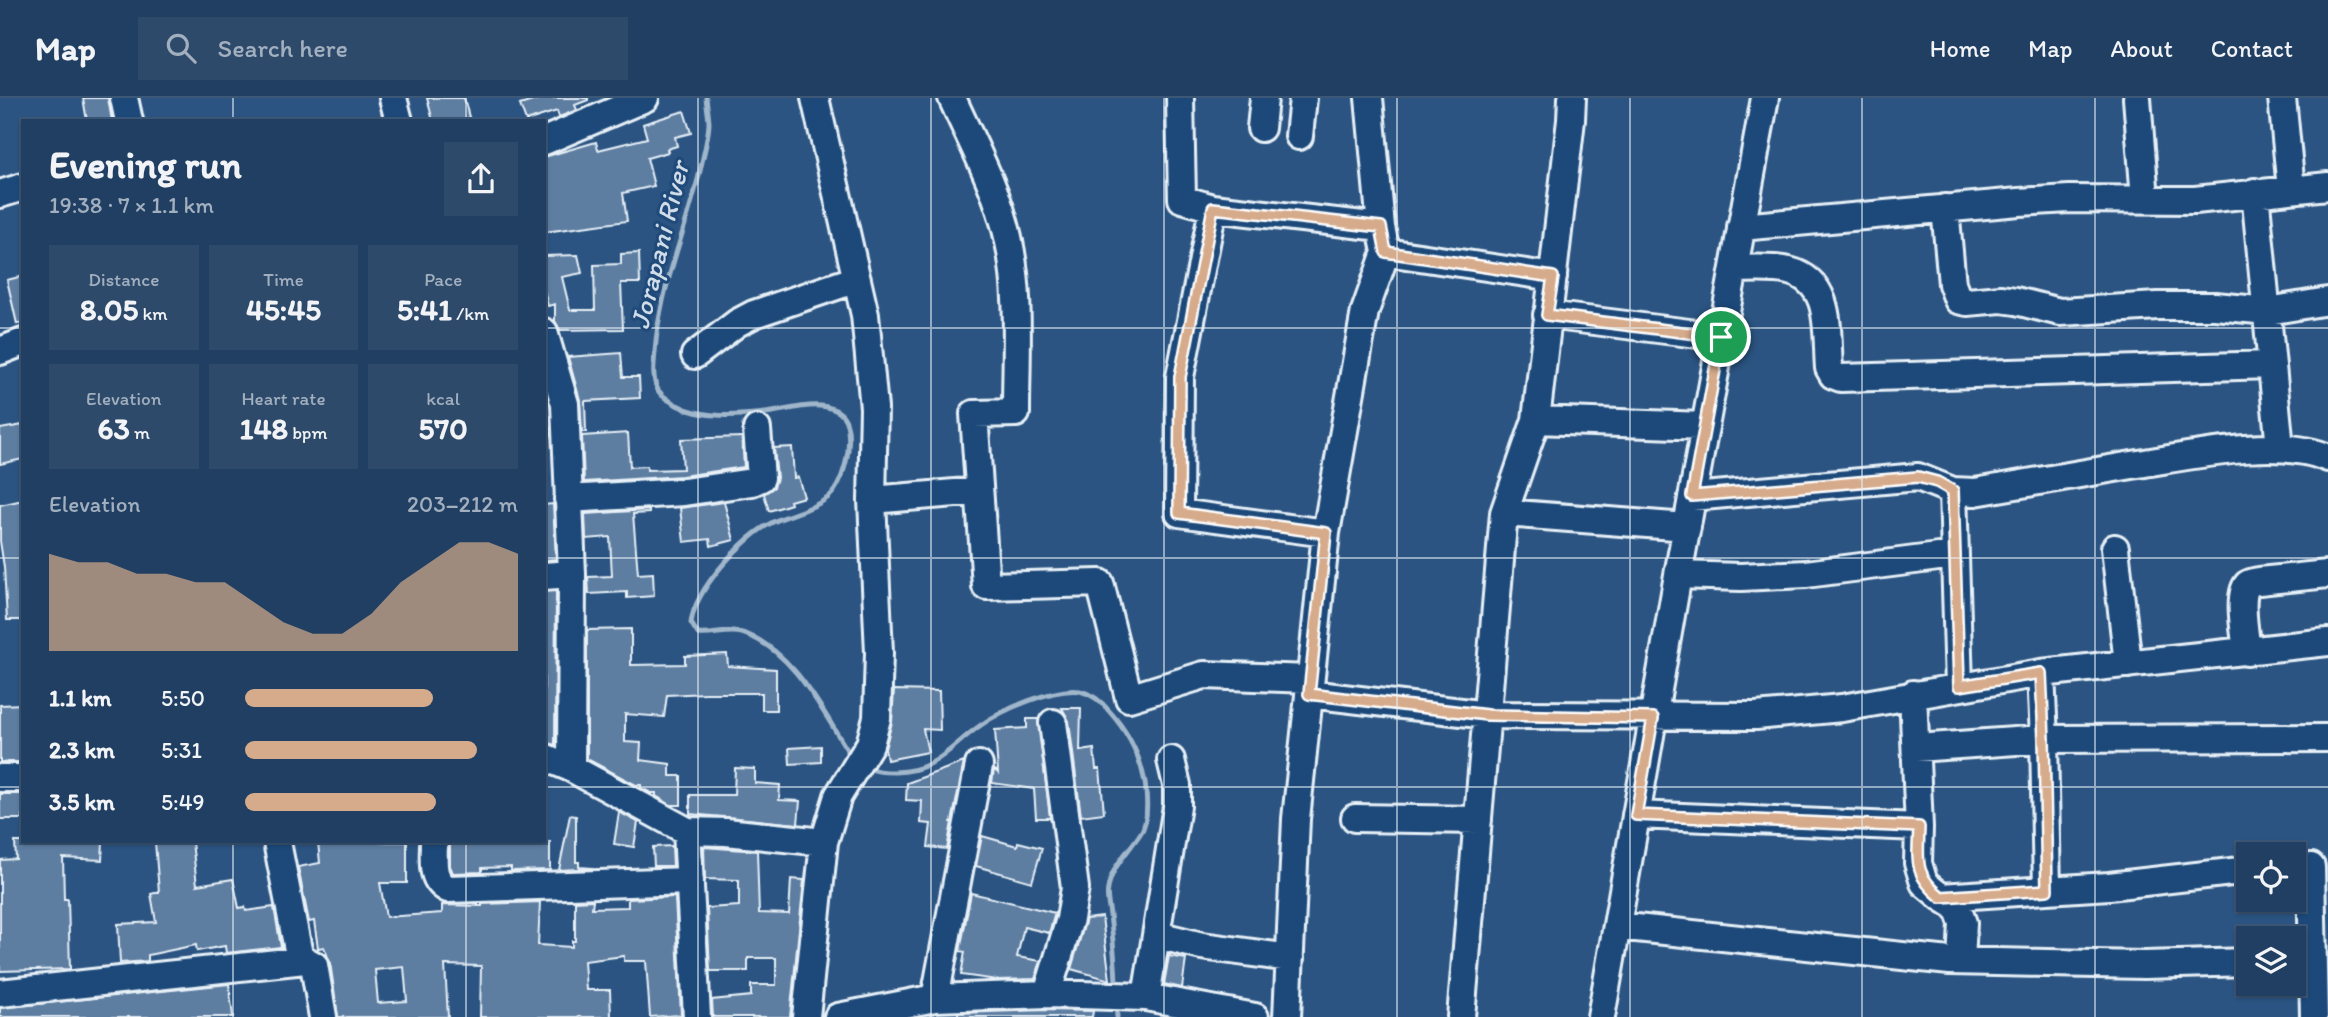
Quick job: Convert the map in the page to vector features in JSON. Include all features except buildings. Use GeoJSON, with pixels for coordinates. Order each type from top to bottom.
{"type":"FeatureCollection","features":[{"type":"Feature","properties":{"kind":"street"},"geometry":{"type":"LineString","coordinates":[[124,98],[129,119]]}},
{"type":"Feature","properties":{"kind":"street"},"geometry":{"type":"LineString","coordinates":[[393,98],[398,119]]}},
{"type":"Feature","properties":{"kind":"street"},"geometry":{"type":"LineString","coordinates":[[546,140],[645,98]]}},
{"type":"Feature","properties":{"kind":"street"},"geometry":{"type":"LineString","coordinates":[[806,1017],[824,842],[838,796],[870,744],[877,718],[879,653],[872,500],[874,408],[866,315],[815,98]]}},
{"type":"Feature","properties":{"kind":"street"},"geometry":{"type":"LineString","coordinates":[[951,98],[994,191],[1008,236],[1017,293],[1016,413],[974,415],[986,586],[1100,583],[1129,698],[1204,675],[1309,686],[1487,715],[1653,718],[1756,716],[1842,708],[2041,673],[2328,642]]}},
{"type":"Feature","properties":{"kind":"street"},"geometry":{"type":"LineString","coordinates":[[1180,98],[1182,199],[1213,208],[1383,239],[1553,277]]}},
{"type":"Feature","properties":{"kind":"street"},"geometry":{"type":"LineString","coordinates":[[1261,128],[1264,98]]}},
{"type":"Feature","properties":{"kind":"street"},"geometry":{"type":"LineString","coordinates":[[1299,136],[1303,98]]}},
{"type":"Feature","properties":{"kind":"street"},"geometry":{"type":"LineString","coordinates":[[1287,1017],[1296,819],[1326,533],[1365,311],[1383,239],[1369,98]]}},
{"type":"Feature","properties":{"kind":"street"},"geometry":{"type":"LineString","coordinates":[[1461,1017],[1504,513],[1536,420],[1572,98]]}},
{"type":"Feature","properties":{"kind":"street"},"geometry":{"type":"LineString","coordinates":[[1601,1017],[1765,98]]}},
{"type":"Feature","properties":{"kind":"street"},"geometry":{"type":"LineString","coordinates":[[2137,98],[2145,199]]}},
{"type":"Feature","properties":{"kind":"street"},"geometry":{"type":"LineString","coordinates":[[2282,98],[2291,189]]}},
{"type":"Feature","properties":{"kind":"street"},"geometry":{"type":"LineString","coordinates":[[1741,227],[2069,199],[2195,200],[2328,186]]}},
{"type":"Feature","properties":{"kind":"street"},"geometry":{"type":"LineString","coordinates":[[0,194],[21,188]]}},
{"type":"Feature","properties":{"kind":"street"},"geometry":{"type":"LineString","coordinates":[[2255,192],[2280,448]]}},
{"type":"Feature","properties":{"kind":"street"},"geometry":{"type":"LineString","coordinates":[[1213,208],[1180,377],[1179,513],[1326,533]]}},
{"type":"Feature","properties":{"kind":"street"},"geometry":{"type":"LineString","coordinates":[[1945,208],[1952,284],[1958,300],[1967,302],[2001,299],[2060,312],[2158,306],[2215,306],[2268,312],[2328,301]]}},
{"type":"Feature","properties":{"kind":"street"},"geometry":{"type":"LineString","coordinates":[[1734,269],[1787,271],[1807,278],[1816,286],[1823,301],[1829,368],[1841,378],[2272,365]]}},
{"type":"Feature","properties":{"kind":"street"},"geometry":{"type":"LineString","coordinates":[[695,355],[737,323],[754,314],[857,279]]}},
{"type":"Feature","properties":{"kind":"street"},"geometry":{"type":"LineString","coordinates":[[1547,315],[1721,337]]}},
{"type":"Feature","properties":{"kind":"street"},"geometry":{"type":"LineString","coordinates":[[546,339],[565,404],[572,575],[571,768]]}},
{"type":"Feature","properties":{"kind":"street"},"geometry":{"type":"LineString","coordinates":[[0,351],[21,343]]}},
{"type":"Feature","properties":{"kind":"street"},"geometry":{"type":"LineString","coordinates":[[1536,420],[1705,426]]}},
{"type":"Feature","properties":{"kind":"street"},"geometry":{"type":"LineString","coordinates":[[568,499],[684,492],[752,482],[761,478],[757,429]]}},
{"type":"Feature","properties":{"kind":"street"},"geometry":{"type":"LineString","coordinates":[[1692,496],[1909,477],[1937,482],[1953,491],[1975,492],[2211,452],[2280,448],[2308,450],[2328,458]]}},
{"type":"Feature","properties":{"kind":"street"},"geometry":{"type":"LineString","coordinates":[[872,500],[979,491]]}},
{"type":"Feature","properties":{"kind":"street"},"geometry":{"type":"LineString","coordinates":[[1953,491],[1959,686]]}},
{"type":"Feature","properties":{"kind":"street"},"geometry":{"type":"LineString","coordinates":[[1504,513],[1687,527]]}},
{"type":"Feature","properties":{"kind":"street"},"geometry":{"type":"LineString","coordinates":[[2115,548],[2128,664]]}},
{"type":"Feature","properties":{"kind":"street"},"geometry":{"type":"LineString","coordinates":[[1678,575],[1741,577],[1806,574],[1954,555]]}},
{"type":"Feature","properties":{"kind":"street"},"geometry":{"type":"LineString","coordinates":[[2247,652],[2242,601],[2248,584],[2328,574]]}},
{"type":"Feature","properties":{"kind":"street"},"geometry":{"type":"LineString","coordinates":[[546,576],[572,575]]}},
{"type":"Feature","properties":{"kind":"street"},"geometry":{"type":"LineString","coordinates":[[2041,673],[2047,890]]}},
{"type":"Feature","properties":{"kind":"street"},"geometry":{"type":"LineString","coordinates":[[1913,694],[1918,863],[1924,883],[1957,907],[1963,923],[1961,961]]}},
{"type":"Feature","properties":{"kind":"street"},"geometry":{"type":"LineString","coordinates":[[1047,994],[1070,919],[1075,888],[1054,723]]}},
{"type":"Feature","properties":{"kind":"street"},"geometry":{"type":"LineString","coordinates":[[1916,748],[2044,739],[2328,738]]}},
{"type":"Feature","properties":{"kind":"street"},"geometry":{"type":"LineString","coordinates":[[546,758],[571,768],[687,831],[726,832],[824,842]]}},
{"type":"Feature","properties":{"kind":"street"},"geometry":{"type":"LineString","coordinates":[[1139,996],[1157,935],[1177,806],[1177,785],[1171,760]]}},
{"type":"Feature","properties":{"kind":"street"},"geometry":{"type":"LineString","coordinates":[[935,998],[979,765]]}},
{"type":"Feature","properties":{"kind":"street"},"geometry":{"type":"LineString","coordinates":[[0,778],[21,778]]}},
{"type":"Feature","properties":{"kind":"street"},"geometry":{"type":"LineString","coordinates":[[1636,815],[1919,827]]}},
{"type":"Feature","properties":{"kind":"street"},"geometry":{"type":"LineString","coordinates":[[1355,818],[1478,821]]}},
{"type":"Feature","properties":{"kind":"street"},"geometry":{"type":"LineString","coordinates":[[687,831],[697,1017]]}},
{"type":"Feature","properties":{"kind":"street"},"geometry":{"type":"LineString","coordinates":[[277,843],[300,960]]}},
{"type":"Feature","properties":{"kind":"street"},"geometry":{"type":"LineString","coordinates":[[434,843],[435,876],[440,884],[448,889],[690,881]]}},
{"type":"Feature","properties":{"kind":"street"},"geometry":{"type":"LineString","coordinates":[[2311,867],[2314,1017]]}},
{"type":"Feature","properties":{"kind":"street"},"geometry":{"type":"LineString","coordinates":[[1941,897],[2109,886],[2236,871]]}},
{"type":"Feature","properties":{"kind":"street"},"geometry":{"type":"LineString","coordinates":[[1617,926],[1961,961],[2144,965],[2236,962]]}},
{"type":"Feature","properties":{"kind":"street"},"geometry":{"type":"LineString","coordinates":[[1157,935],[1202,946],[1290,958]]}},
{"type":"Feature","properties":{"kind":"street"},"geometry":{"type":"LineString","coordinates":[[0,993],[300,960],[314,965],[323,1017]]}},
{"type":"Feature","properties":{"kind":"street"},"geometry":{"type":"LineString","coordinates":[[838,1017],[935,998],[1047,994],[1139,996],[1255,1017]]}},
{"type":"Feature","properties":{"kind":"waterway","name":"Jorapani River"},"geometry":{"type":"LineString","coordinates":[[706,98],[709,124],[707,142],[667,283],[658,329],[654,370],[658,391],[677,405],[698,413],[744,415],[806,406],[827,407],[836,410],[846,420],[848,445],[841,477],[830,496],[814,506],[773,522],[748,539],[711,580],[694,610],[691,623],[698,634],[742,633],[776,652],[804,683],[854,757]]}},
{"type":"Feature","properties":{"kind":"waterway","name":"Jorapani River"},"geometry":{"type":"LineString","coordinates":[[864,765],[887,772],[909,771],[922,767],[942,756],[990,719],[1043,696],[1080,691],[1100,702],[1116,719],[1132,744],[1143,772],[1146,795],[1143,829],[1117,866],[1107,892],[1116,989]]}},
{"type":"Feature","properties":{"kind":"waterway","name":"Jorapani River"},"geometry":{"type":"LineString","coordinates":[[1116,1002],[1117,1017]]}},
{"type":"Feature","properties":{"kind":"route"},"geometry":{"type":"LineString","coordinates":[[1213,208],[1381,227],[1386,252],[1553,277],[1547,315],[1721,337],[1692,496],[1899,477],[1918,477],[1937,482],[1953,491],[1959,686],[2041,673],[2047,890],[1941,897],[1924,883],[1918,863],[1919,827],[1636,815],[1653,718],[1487,715],[1309,694],[1326,533],[1179,513],[1180,377],[1213,208]]}}]}
